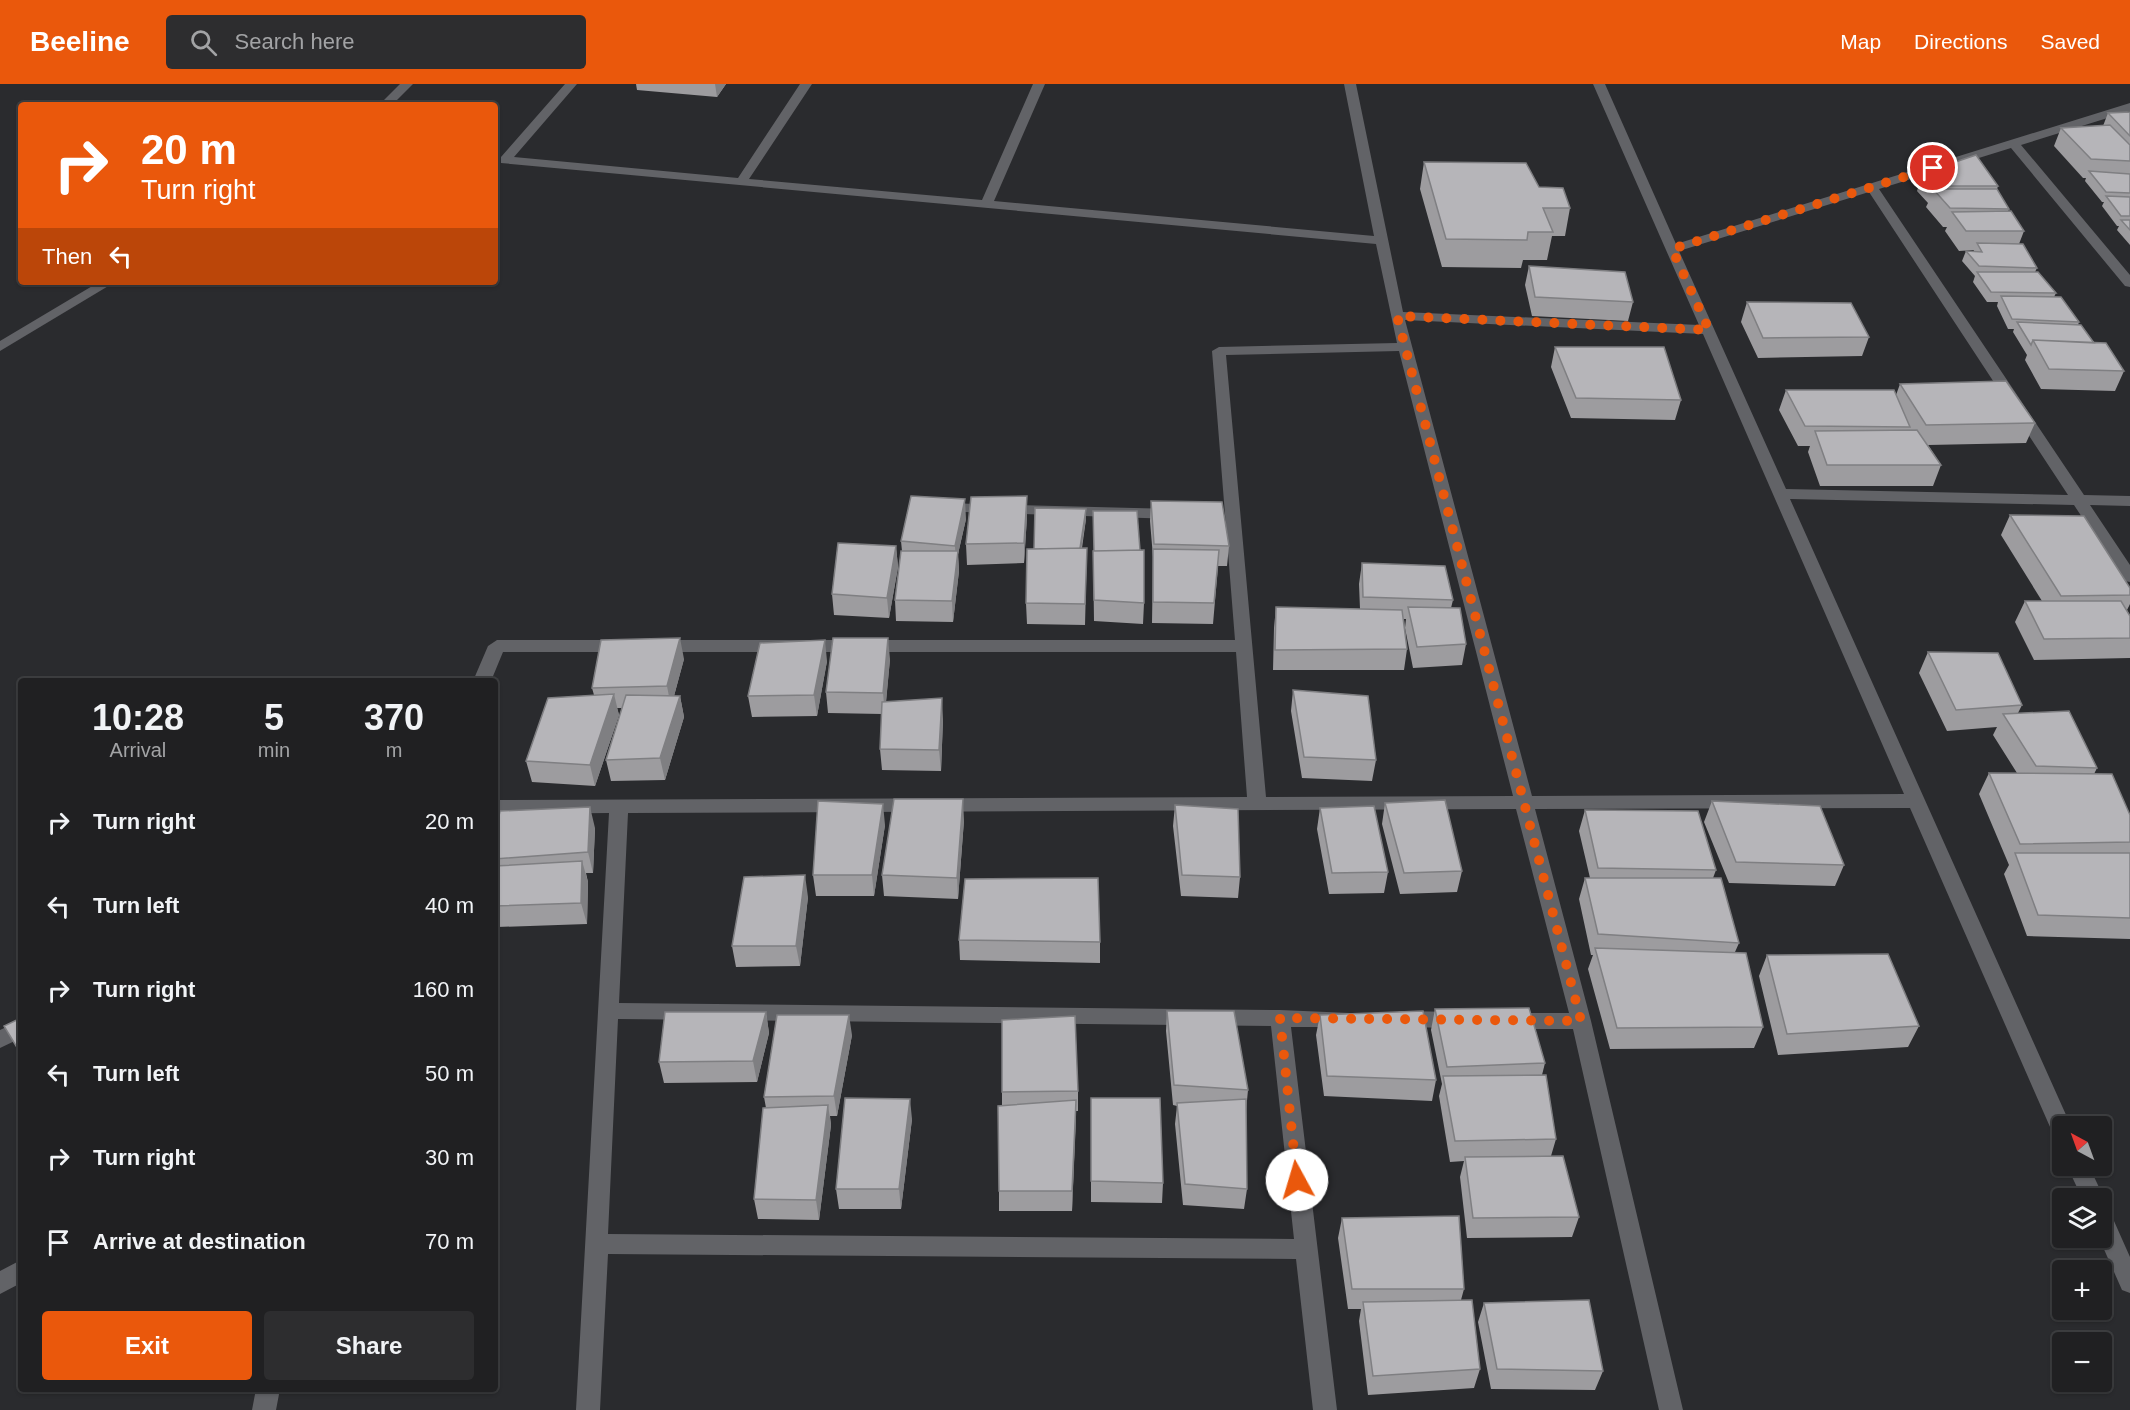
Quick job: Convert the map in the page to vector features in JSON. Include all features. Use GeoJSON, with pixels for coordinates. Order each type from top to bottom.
{"type":"FeatureCollection","features":[{"type":"Feature","properties":{"kind":"street"},"geometry":{"type":"LineString","coordinates":[[389,102],[407,84]]}},
{"type":"Feature","properties":{"kind":"street"},"geometry":{"type":"LineString","coordinates":[[571,84],[505,160],[1382,241]]}},
{"type":"Feature","properties":{"kind":"street"},"geometry":{"type":"LineString","coordinates":[[741,182],[806,84]]}},
{"type":"Feature","properties":{"kind":"street"},"geometry":{"type":"LineString","coordinates":[[986,204],[1039,84]]}},
{"type":"Feature","properties":{"kind":"street"},"geometry":{"type":"LineString","coordinates":[[1350,84],[1397,316],[1581,1021],[1671,1410]]}},
{"type":"Feature","properties":{"kind":"street"},"geometry":{"type":"LineString","coordinates":[[1599,84],[2056,1116]]}},
{"type":"Feature","properties":{"kind":"street"},"geometry":{"type":"LineString","coordinates":[[1672,249],[2130,107]]}},
{"type":"Feature","properties":{"kind":"street"},"geometry":{"type":"LineString","coordinates":[[2013,143],[2130,283]]}},
{"type":"Feature","properties":{"kind":"street"},"geometry":{"type":"LineString","coordinates":[[1872,187],[2130,577]]}},
{"type":"Feature","properties":{"kind":"street"},"geometry":{"type":"LineString","coordinates":[[0,347],[103,285]]}},
{"type":"Feature","properties":{"kind":"street"},"geometry":{"type":"LineString","coordinates":[[1397,316],[1709,330]]}},
{"type":"Feature","properties":{"kind":"street"},"geometry":{"type":"LineString","coordinates":[[1257,804],[1244,646],[1227,515],[1219,351],[1405,347]]}},
{"type":"Feature","properties":{"kind":"street"},"geometry":{"type":"LineString","coordinates":[[1782,494],[2130,501]]}},
{"type":"Feature","properties":{"kind":"street"},"geometry":{"type":"LineString","coordinates":[[921,508],[1185,514]]}},
{"type":"Feature","properties":{"kind":"street"},"geometry":{"type":"LineString","coordinates":[[483,678],[497,646],[1244,646]]}},
{"type":"Feature","properties":{"kind":"street"},"geometry":{"type":"LineString","coordinates":[[498,807],[1917,801]]}},
{"type":"Feature","properties":{"kind":"street"},"geometry":{"type":"LineString","coordinates":[[588,1410],[619,806]]}},
{"type":"Feature","properties":{"kind":"street"},"geometry":{"type":"LineString","coordinates":[[610,1011],[1361,1019]]}},
{"type":"Feature","properties":{"kind":"street"},"geometry":{"type":"LineString","coordinates":[[1280,1018],[1325,1410]]}},
{"type":"Feature","properties":{"kind":"street"},"geometry":{"type":"LineString","coordinates":[[1384,1019],[1581,1021]]}},
{"type":"Feature","properties":{"kind":"street"},"geometry":{"type":"LineString","coordinates":[[0,1040],[18,1030]]}},
{"type":"Feature","properties":{"kind":"street"},"geometry":{"type":"LineString","coordinates":[[2112,1242],[2130,1284]]}},
{"type":"Feature","properties":{"kind":"street"},"geometry":{"type":"LineString","coordinates":[[595,1245],[1305,1249]]}},
{"type":"Feature","properties":{"kind":"street"},"geometry":{"type":"LineString","coordinates":[[0,1284],[18,1272]]}},
{"type":"Feature","properties":{"kind":"street"},"geometry":{"type":"LineString","coordinates":[[264,1410],[267,1392]]}},
{"type":"Feature","properties":{"kind":"building"},"geometry":{"type":"Polygon","coordinates":[[[2130,112],[2130,136],[2108,113],[2130,112]]]}},
{"type":"Feature","properties":{"kind":"building"},"geometry":{"type":"Polygon","coordinates":[[[2110,125],[2130,145],[2130,161],[2091,159],[2061,128],[2110,125]]]}},
{"type":"Feature","properties":{"kind":"building"},"geometry":{"type":"Polygon","coordinates":[[[1976,155],[1998,186],[1935,186],[1923,173],[1976,155]]]}},
{"type":"Feature","properties":{"kind":"building"},"geometry":{"type":"Polygon","coordinates":[[[1424,162],[1526,163],[1539,187],[1563,188],[1570,208],[1543,208],[1553,232],[1528,232],[1527,240],[1446,239],[1424,162]]]}},
{"type":"Feature","properties":{"kind":"building"},"geometry":{"type":"Polygon","coordinates":[[[2089,171],[2130,174],[2130,193],[2106,192],[2089,171]]]}},
{"type":"Feature","properties":{"kind":"building"},"geometry":{"type":"Polygon","coordinates":[[[1933,189],[1997,189],[2009,209],[1950,208],[1933,189]]]}},
{"type":"Feature","properties":{"kind":"building"},"geometry":{"type":"Polygon","coordinates":[[[2106,196],[2130,197],[2130,216],[2121,216],[2106,196]]]}},
{"type":"Feature","properties":{"kind":"building"},"geometry":{"type":"Polygon","coordinates":[[[2011,211],[2024,231],[1966,231],[1952,212],[2011,211]]]}},
{"type":"Feature","properties":{"kind":"building"},"geometry":{"type":"Polygon","coordinates":[[[2121,220],[2130,220],[2130,230],[2121,220]]]}},
{"type":"Feature","properties":{"kind":"building"},"geometry":{"type":"Polygon","coordinates":[[[1977,243],[2023,244],[2037,268],[1979,266],[1966,251],[1982,252],[1977,243]]]}},
{"type":"Feature","properties":{"kind":"building"},"geometry":{"type":"Polygon","coordinates":[[[1529,266],[1625,272],[1633,302],[1535,297],[1529,266]]]}},
{"type":"Feature","properties":{"kind":"building"},"geometry":{"type":"Polygon","coordinates":[[[1977,272],[2038,272],[2056,293],[1991,292],[1977,272]]]}},
{"type":"Feature","properties":{"kind":"building"},"geometry":{"type":"Polygon","coordinates":[[[2001,296],[2061,297],[2079,322],[2012,319],[2001,296]]]}},
{"type":"Feature","properties":{"kind":"building"},"geometry":{"type":"Polygon","coordinates":[[[1747,302],[1851,303],[1869,337],[1763,338],[1747,302]]]}},
{"type":"Feature","properties":{"kind":"building"},"geometry":{"type":"Polygon","coordinates":[[[2017,322],[2081,325],[2094,343],[2033,340],[2031,345],[2017,322]]]}},
{"type":"Feature","properties":{"kind":"building"},"geometry":{"type":"Polygon","coordinates":[[[2033,340],[2106,343],[2124,371],[2049,369],[2033,340]]]}},
{"type":"Feature","properties":{"kind":"building"},"geometry":{"type":"Polygon","coordinates":[[[1555,347],[1664,347],[1681,400],[1576,398],[1555,347]]]}},
{"type":"Feature","properties":{"kind":"building"},"geometry":{"type":"Polygon","coordinates":[[[2006,381],[2035,423],[1926,425],[1900,384],[2006,381]]]}},
{"type":"Feature","properties":{"kind":"building"},"geometry":{"type":"Polygon","coordinates":[[[1786,390],[1894,390],[1910,427],[1805,426],[1786,390]]]}},
{"type":"Feature","properties":{"kind":"building"},"geometry":{"type":"Polygon","coordinates":[[[1917,430],[1941,465],[1827,465],[1815,431],[1917,430]]]}},
{"type":"Feature","properties":{"kind":"building"},"geometry":{"type":"Polygon","coordinates":[[[911,496],[965,499],[955,546],[901,541],[911,496]]]}},
{"type":"Feature","properties":{"kind":"building"},"geometry":{"type":"Polygon","coordinates":[[[1027,496],[1024,543],[966,544],[971,497],[1027,496]]]}},
{"type":"Feature","properties":{"kind":"building"},"geometry":{"type":"Polygon","coordinates":[[[1151,501],[1222,502],[1229,546],[1154,544],[1151,501]]]}},
{"type":"Feature","properties":{"kind":"building"},"geometry":{"type":"Polygon","coordinates":[[[1035,508],[1086,509],[1080,548],[1034,549],[1035,508]]]}},
{"type":"Feature","properties":{"kind":"building"},"geometry":{"type":"Polygon","coordinates":[[[1093,511],[1137,511],[1140,550],[1094,551],[1093,511]]]}},
{"type":"Feature","properties":{"kind":"building"},"geometry":{"type":"Polygon","coordinates":[[[2010,515],[2084,516],[2130,588],[2130,595],[2061,596],[2010,515]]]}},
{"type":"Feature","properties":{"kind":"building"},"geometry":{"type":"Polygon","coordinates":[[[838,543],[896,546],[887,598],[832,594],[838,543]]]}},
{"type":"Feature","properties":{"kind":"building"},"geometry":{"type":"Polygon","coordinates":[[[1087,548],[1085,604],[1026,603],[1027,549],[1087,548]]]}},
{"type":"Feature","properties":{"kind":"building"},"geometry":{"type":"Polygon","coordinates":[[[1153,549],[1219,550],[1214,603],[1153,602],[1153,549]]]}},
{"type":"Feature","properties":{"kind":"building"},"geometry":{"type":"Polygon","coordinates":[[[1144,550],[1144,603],[1094,600],[1093,551],[1144,550]]]}},
{"type":"Feature","properties":{"kind":"building"},"geometry":{"type":"Polygon","coordinates":[[[901,551],[958,551],[952,601],[895,600],[901,551]]]}},
{"type":"Feature","properties":{"kind":"building"},"geometry":{"type":"Polygon","coordinates":[[[1362,563],[1445,566],[1453,600],[1363,597],[1362,563]]]}},
{"type":"Feature","properties":{"kind":"building"},"geometry":{"type":"Polygon","coordinates":[[[2025,601],[2121,601],[2130,616],[2130,638],[2044,639],[2025,601]]]}},
{"type":"Feature","properties":{"kind":"building"},"geometry":{"type":"Polygon","coordinates":[[[1276,607],[1402,610],[1407,649],[1275,650],[1276,607]]]}},
{"type":"Feature","properties":{"kind":"building"},"geometry":{"type":"Polygon","coordinates":[[[1408,607],[1460,608],[1466,644],[1417,647],[1408,607]]]}},
{"type":"Feature","properties":{"kind":"building"},"geometry":{"type":"Polygon","coordinates":[[[680,638],[667,686],[592,688],[601,640],[680,638]]]}},
{"type":"Feature","properties":{"kind":"building"},"geometry":{"type":"Polygon","coordinates":[[[833,638],[888,638],[883,693],[826,692],[833,638]]]}},
{"type":"Feature","properties":{"kind":"building"},"geometry":{"type":"Polygon","coordinates":[[[825,640],[814,695],[748,696],[760,643],[825,640]]]}},
{"type":"Feature","properties":{"kind":"building"},"geometry":{"type":"Polygon","coordinates":[[[1928,652],[1998,653],[2022,705],[1956,710],[1928,652]]]}},
{"type":"Feature","properties":{"kind":"building"},"geometry":{"type":"Polygon","coordinates":[[[1293,690],[1368,696],[1376,760],[1304,757],[1293,690]]]}},
{"type":"Feature","properties":{"kind":"building"},"geometry":{"type":"Polygon","coordinates":[[[614,694],[590,765],[526,761],[548,698],[614,694]]]}},
{"type":"Feature","properties":{"kind":"building"},"geometry":{"type":"Polygon","coordinates":[[[626,695],[680,696],[660,758],[606,760],[626,695]]]}},
{"type":"Feature","properties":{"kind":"building"},"geometry":{"type":"Polygon","coordinates":[[[942,698],[939,750],[880,749],[882,702],[942,698]]]}},
{"type":"Feature","properties":{"kind":"building"},"geometry":{"type":"Polygon","coordinates":[[[2069,711],[2097,768],[2036,766],[2003,714],[2069,711]]]}},
{"type":"Feature","properties":{"kind":"building"},"geometry":{"type":"Polygon","coordinates":[[[1989,773],[2112,774],[2130,815],[2130,842],[2020,844],[1989,773]]]}},
{"type":"Feature","properties":{"kind":"building"},"geometry":{"type":"Polygon","coordinates":[[[894,799],[963,799],[957,878],[882,875],[894,799]]]}},
{"type":"Feature","properties":{"kind":"building"},"geometry":{"type":"Polygon","coordinates":[[[1445,800],[1462,871],[1404,873],[1385,803],[1445,800]]]}},
{"type":"Feature","properties":{"kind":"building"},"geometry":{"type":"Polygon","coordinates":[[[818,801],[883,804],[872,875],[813,875],[818,801]]]}},
{"type":"Feature","properties":{"kind":"building"},"geometry":{"type":"Polygon","coordinates":[[[1712,801],[1820,806],[1844,865],[1736,862],[1712,801]]]}},
{"type":"Feature","properties":{"kind":"building"},"geometry":{"type":"Polygon","coordinates":[[[1175,805],[1238,809],[1240,877],[1182,875],[1175,805]]]}},
{"type":"Feature","properties":{"kind":"building"},"geometry":{"type":"Polygon","coordinates":[[[1374,806],[1388,872],[1332,873],[1320,808],[1374,806]]]}},
{"type":"Feature","properties":{"kind":"building"},"geometry":{"type":"Polygon","coordinates":[[[590,807],[588,852],[498,859],[500,811],[590,807]]]}},
{"type":"Feature","properties":{"kind":"building"},"geometry":{"type":"Polygon","coordinates":[[[1585,810],[1698,811],[1716,870],[1598,868],[1585,810]]]}},
{"type":"Feature","properties":{"kind":"building"},"geometry":{"type":"Polygon","coordinates":[[[2015,853],[2130,853],[2130,918],[2038,915],[2015,853]]]}},
{"type":"Feature","properties":{"kind":"building"},"geometry":{"type":"Polygon","coordinates":[[[582,861],[581,903],[498,906],[498,866],[582,861]]]}},
{"type":"Feature","properties":{"kind":"building"},"geometry":{"type":"Polygon","coordinates":[[[805,875],[796,946],[732,946],[744,877],[805,875]]]}},
{"type":"Feature","properties":{"kind":"building"},"geometry":{"type":"Polygon","coordinates":[[[1098,878],[1100,942],[959,940],[965,879],[1098,878]]]}},
{"type":"Feature","properties":{"kind":"building"},"geometry":{"type":"Polygon","coordinates":[[[1585,878],[1721,878],[1739,943],[1598,934],[1585,878]]]}},
{"type":"Feature","properties":{"kind":"building"},"geometry":{"type":"Polygon","coordinates":[[[1595,948],[1746,953],[1763,1027],[1617,1028],[1595,948]]]}},
{"type":"Feature","properties":{"kind":"building"},"geometry":{"type":"Polygon","coordinates":[[[1888,954],[1919,1026],[1787,1034],[1767,955],[1888,954]]]}},
{"type":"Feature","properties":{"kind":"building"},"geometry":{"type":"Polygon","coordinates":[[[1529,1008],[1545,1063],[1447,1067],[1435,1009],[1529,1008]]]}},
{"type":"Feature","properties":{"kind":"building"},"geometry":{"type":"Polygon","coordinates":[[[1167,1011],[1234,1011],[1248,1090],[1174,1085],[1167,1011]]]}},
{"type":"Feature","properties":{"kind":"building"},"geometry":{"type":"Polygon","coordinates":[[[1423,1011],[1436,1080],[1327,1076],[1320,1015],[1423,1011]]]}},
{"type":"Feature","properties":{"kind":"building"},"geometry":{"type":"Polygon","coordinates":[[[665,1012],[766,1012],[753,1061],[659,1062],[665,1012]]]}},
{"type":"Feature","properties":{"kind":"building"},"geometry":{"type":"Polygon","coordinates":[[[777,1015],[849,1015],[834,1096],[764,1097],[777,1015]]]}},
{"type":"Feature","properties":{"kind":"building"},"geometry":{"type":"Polygon","coordinates":[[[1075,1016],[1078,1091],[1002,1092],[1002,1020],[1075,1016]]]}},
{"type":"Feature","properties":{"kind":"building"},"geometry":{"type":"Polygon","coordinates":[[[18,1019],[18,1049],[4,1026],[18,1019]]]}},
{"type":"Feature","properties":{"kind":"building"},"geometry":{"type":"Polygon","coordinates":[[[1546,1075],[1556,1139],[1455,1141],[1443,1076],[1546,1075]]]}},
{"type":"Feature","properties":{"kind":"building"},"geometry":{"type":"Polygon","coordinates":[[[845,1098],[910,1099],[899,1189],[836,1189],[845,1098]]]}},
{"type":"Feature","properties":{"kind":"building"},"geometry":{"type":"Polygon","coordinates":[[[1091,1098],[1160,1098],[1163,1183],[1091,1181],[1091,1098]]]}},
{"type":"Feature","properties":{"kind":"building"},"geometry":{"type":"Polygon","coordinates":[[[1246,1099],[1247,1189],[1185,1184],[1177,1103],[1246,1099]]]}},
{"type":"Feature","properties":{"kind":"building"},"geometry":{"type":"Polygon","coordinates":[[[1076,1100],[1072,1191],[999,1191],[998,1106],[1076,1100]]]}},
{"type":"Feature","properties":{"kind":"building"},"geometry":{"type":"Polygon","coordinates":[[[828,1105],[816,1200],[754,1199],[763,1108],[828,1105]]]}},
{"type":"Feature","properties":{"kind":"building"},"geometry":{"type":"Polygon","coordinates":[[[1563,1156],[1579,1217],[1473,1218],[1465,1157],[1563,1156]]]}},
{"type":"Feature","properties":{"kind":"building"},"geometry":{"type":"Polygon","coordinates":[[[1459,1216],[1464,1289],[1352,1289],[1342,1218],[1459,1216]]]}},
{"type":"Feature","properties":{"kind":"building"},"geometry":{"type":"Polygon","coordinates":[[[1472,1300],[1480,1369],[1373,1376],[1363,1302],[1472,1300]]]}},
{"type":"Feature","properties":{"kind":"building"},"geometry":{"type":"Polygon","coordinates":[[[1589,1300],[1603,1371],[1497,1369],[1484,1303],[1589,1300]]]}},
{"type":"Feature","properties":{"kind":"route"},"geometry":{"type":"LineString","coordinates":[[1297,1180],[1280,1018],[1581,1021],[1397,316],[1709,330],[1672,249],[1933,168]]}}]}
